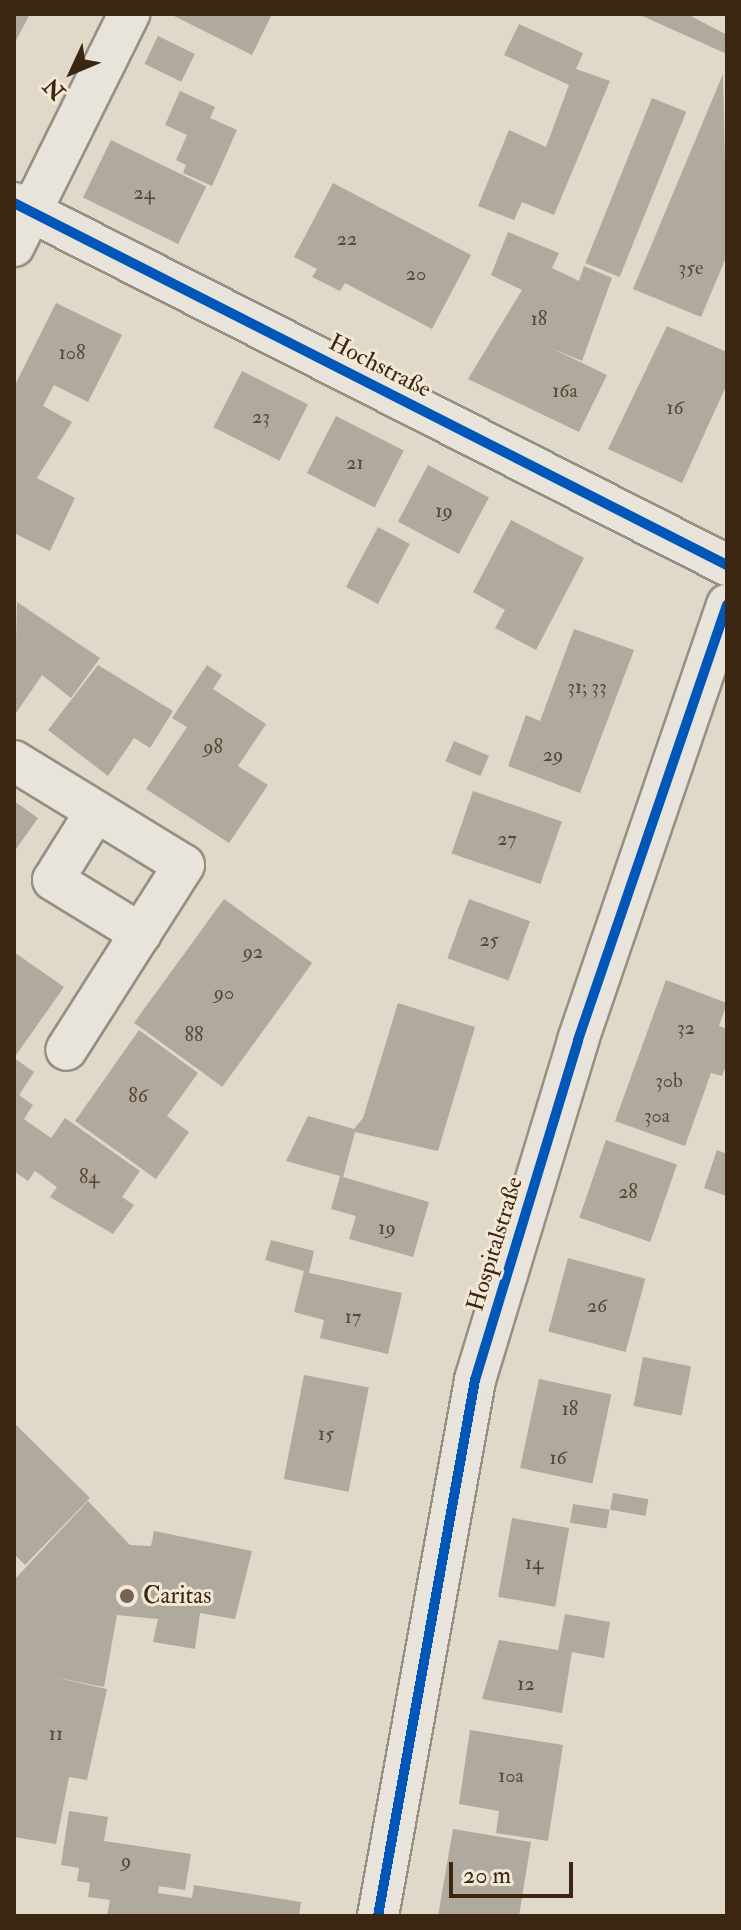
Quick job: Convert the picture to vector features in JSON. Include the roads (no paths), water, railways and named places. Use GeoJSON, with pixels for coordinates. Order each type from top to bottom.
{"type":"FeatureCollection","features":[{"type":"Feature","properties":{"kind":"street"},"geometry":{"type":"LineString","coordinates":[[20,220],[129,14]]}},
{"type":"Feature","properties":{"kind":"street","name":"Hochstraße"},"geometry":{"type":"LineString","coordinates":[[20,220],[727,565]]}},
{"type":"Feature","properties":{"kind":"street","name":"Hospitalstraße"},"geometry":{"type":"LineString","coordinates":[[378,1916],[475,1380],[578,1040],[727,605]]}},
{"type":"Feature","properties":{"kind":"street"},"geometry":{"type":"LineString","coordinates":[[14,761],[93,816],[184,865],[66,1050]]}},
{"type":"Feature","properties":{"kind":"street"},"geometry":{"type":"LineString","coordinates":[[93,816],[53,880],[141,934]]}},
{"type":"Feature","properties":{"kind":"place","name":"Caritas"},"geometry":{"type":"Point","coordinates":[127,1596]}}]}
